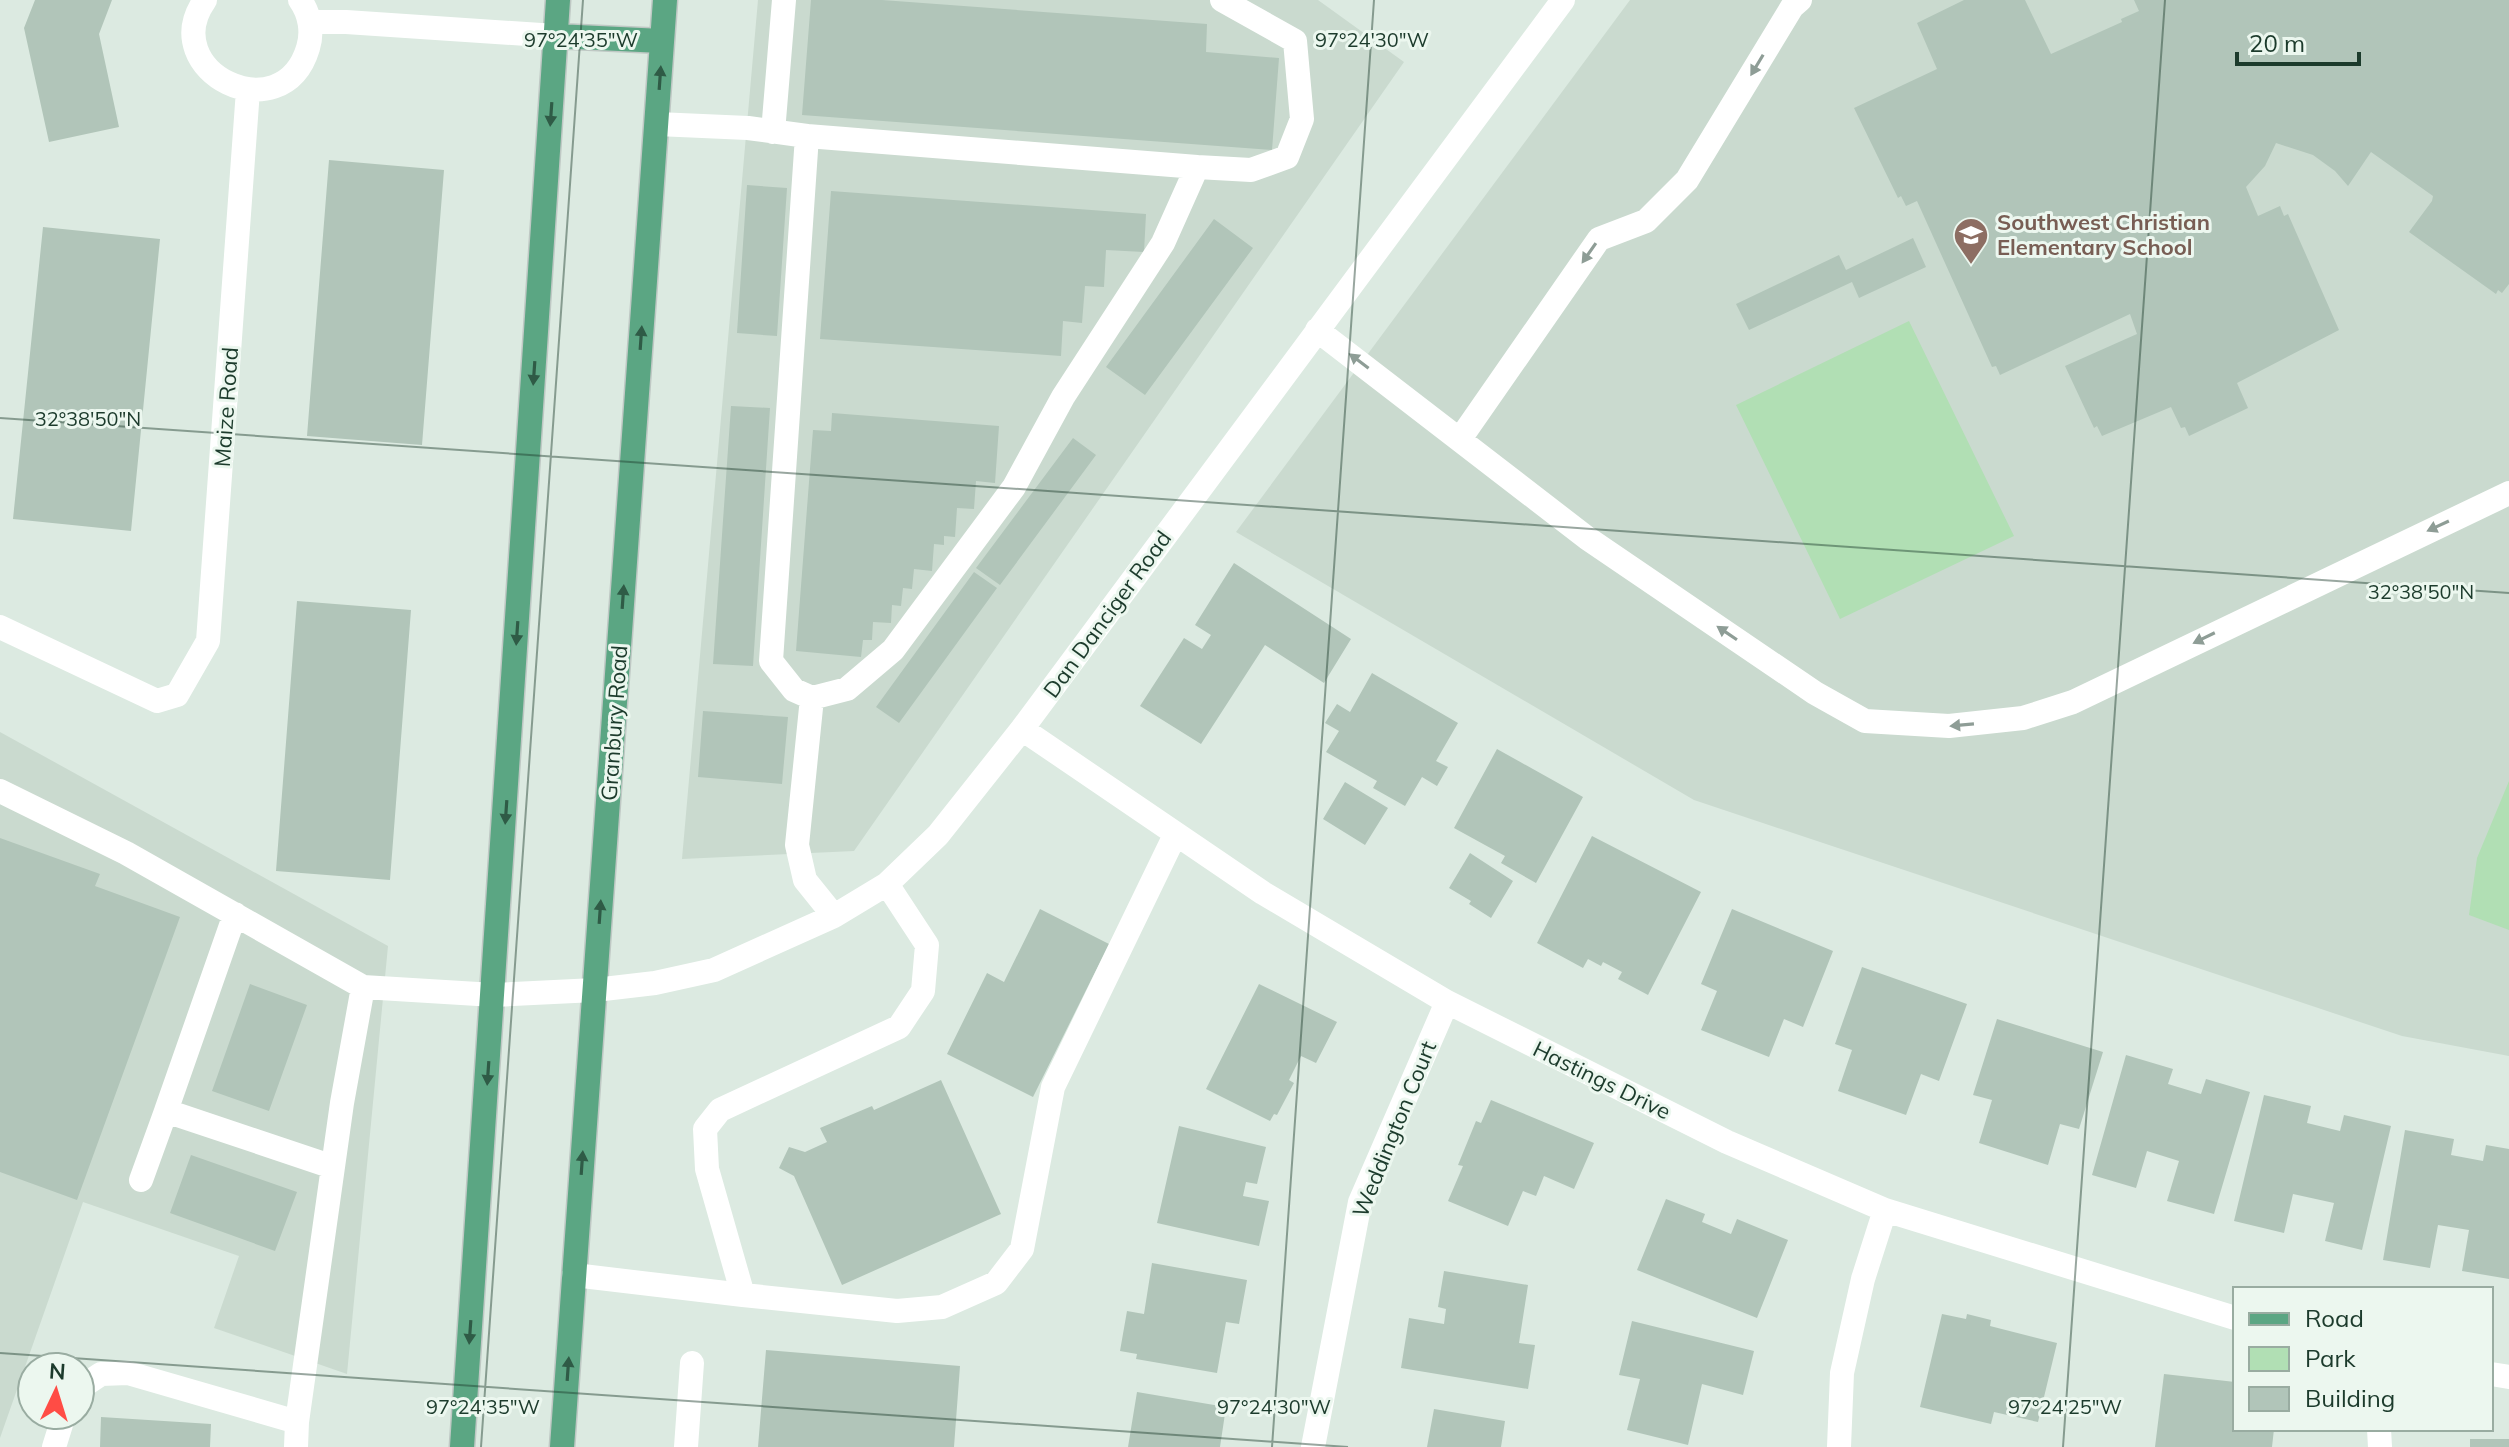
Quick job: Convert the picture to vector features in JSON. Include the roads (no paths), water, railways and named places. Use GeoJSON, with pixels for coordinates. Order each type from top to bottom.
{"type":"FeatureCollection","features":[{"type":"Feature","properties":{"kind":"main road"},"geometry":{"type":"LineString","coordinates":[[462,1447],[558,0]]}},
{"type":"Feature","properties":{"kind":"main road","name":"Granbury Road"},"geometry":{"type":"LineString","coordinates":[[562,1447],[665,0]]}},
{"type":"Feature","properties":{"kind":"main road"},"geometry":{"type":"LineString","coordinates":[[556,36],[662,41]]}},
{"type":"Feature","properties":{"kind":"street"},"geometry":{"type":"LineString","coordinates":[[205,0],[199,8],[194,26],[195,44],[202,61],[214,76],[230,86],[248,90],[266,89],[282,83],[296,72],[311,40],[305,11],[346,22],[556,36]]}},
{"type":"Feature","properties":{"kind":"street"},"geometry":{"type":"LineString","coordinates":[[773,132],[784,0]]}},
{"type":"Feature","properties":{"kind":"street"},"geometry":{"type":"LineString","coordinates":[[657,124],[748,128],[807,136],[1251,170],[1287,157],[1302,119],[1295,41],[1222,0]]}},
{"type":"Feature","properties":{"kind":"street","name":"Dan Danciger Road"},"geometry":{"type":"LineString","coordinates":[[363,987],[494,995],[595,990],[655,983],[714,970],[834,916],[887,884],[938,835],[1022,729],[1563,0]]}},
{"type":"Feature","properties":{"kind":"street"},"geometry":{"type":"LineString","coordinates":[[1460,439],[1599,239],[1646,221],[1687,180],[1792,7],[1800,0]]}},
{"type":"Feature","properties":{"kind":"street","name":"Maize Road"},"geometry":{"type":"LineString","coordinates":[[0,627],[157,701],[177,695],[208,641],[248,90]]}},
{"type":"Feature","properties":{"kind":"street"},"geometry":{"type":"LineString","coordinates":[[807,136],[771,661],[794,690],[812,698],[847,689],[893,650],[1014,487],[1063,397],[1163,243],[1197,167]]}},
{"type":"Feature","properties":{"kind":"street"},"geometry":{"type":"LineString","coordinates":[[1317,330],[1587,538],[1815,693],[1865,721],[1936,725],[2023,718],[2073,702],[2509,493]]}},
{"type":"Feature","properties":{"kind":"street"},"geometry":{"type":"LineString","coordinates":[[812,698],[797,845],[805,880],[834,916]]}},
{"type":"Feature","properties":{"kind":"street","name":"Hastings Drive"},"geometry":{"type":"LineString","coordinates":[[1022,729],[1263,893],[1447,1002],[1727,1142],[1885,1210],[2233,1317]]}},
{"type":"Feature","properties":{"kind":"street"},"geometry":{"type":"LineString","coordinates":[[0,791],[126,853],[363,987],[333,1167],[296,1447]]}},
{"type":"Feature","properties":{"kind":"street"},"geometry":{"type":"LineString","coordinates":[[574,1275],[897,1311],[942,1307],[996,1283],[1022,1249],[1053,1087],[1175,835]]}},
{"type":"Feature","properties":{"kind":"street"},"geometry":{"type":"LineString","coordinates":[[743,1295],[707,1169],[705,1129],[720,1110],[899,1027],[923,991],[927,945],[887,884]]}},
{"type":"Feature","properties":{"kind":"street"},"geometry":{"type":"LineString","coordinates":[[141,1180],[235,914]]}},
{"type":"Feature","properties":{"kind":"street","name":"Weddington Court"},"geometry":{"type":"LineString","coordinates":[[1313,1447],[1360,1202],[1447,1002]]}},
{"type":"Feature","properties":{"kind":"street"},"geometry":{"type":"LineString","coordinates":[[166,1111],[333,1167]]}},
{"type":"Feature","properties":{"kind":"street"},"geometry":{"type":"LineString","coordinates":[[1839,1447],[1842,1373],[1863,1279],[1885,1210]]}},
{"type":"Feature","properties":{"kind":"street"},"geometry":{"type":"LineString","coordinates":[[686,1447],[692,1363]]}},
{"type":"Feature","properties":{"kind":"street"},"geometry":{"type":"LineString","coordinates":[[96,1377],[101,1374],[128,1373],[297,1422]]}},
{"type":"Feature","properties":{"kind":"place","name":"Southwest Christian Elementary School"},"geometry":{"type":"Point","coordinates":[1971,266]}}]}
